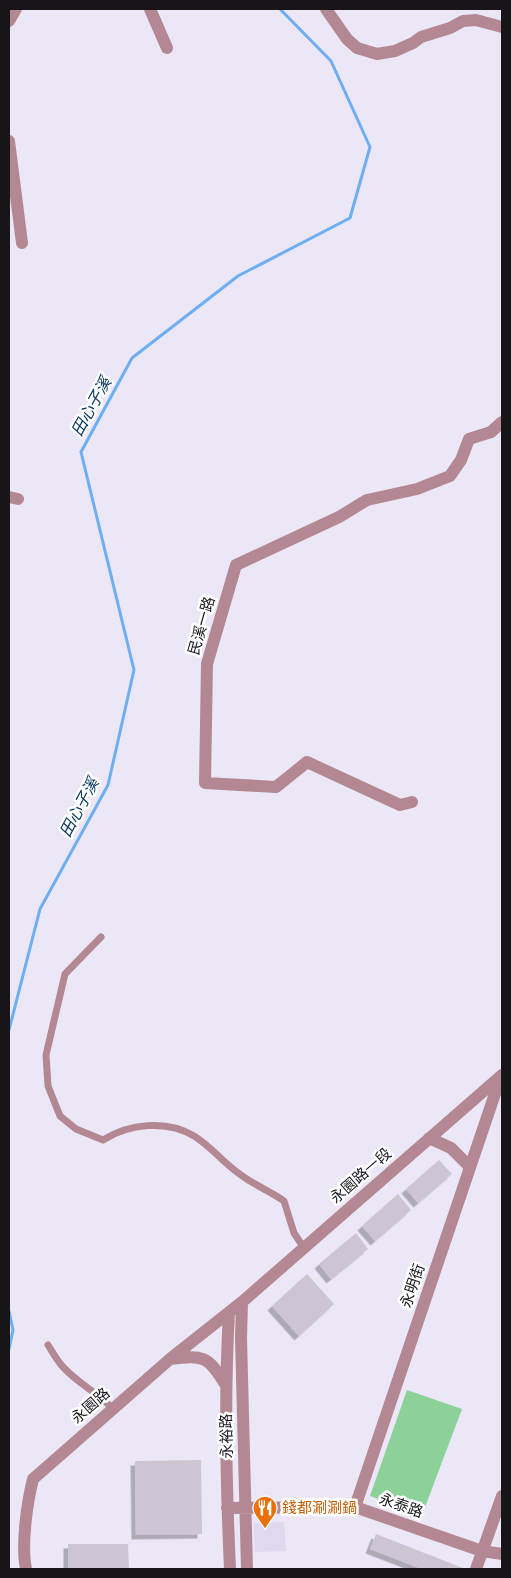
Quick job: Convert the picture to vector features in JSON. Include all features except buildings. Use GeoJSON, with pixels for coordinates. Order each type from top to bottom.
{"type":"FeatureCollection","features":[{"type":"Feature","properties":{"kind":"street"},"geometry":{"type":"LineString","coordinates":[[9,21],[16,9]]}},
{"type":"Feature","properties":{"kind":"street"},"geometry":{"type":"LineString","coordinates":[[150,9],[167,48]]}},
{"type":"Feature","properties":{"kind":"street"},"geometry":{"type":"LineString","coordinates":[[326,9],[347,39],[357,48],[377,54],[395,51],[413,43],[421,36],[450,28],[463,21],[476,20],[502,27]]}},
{"type":"Feature","properties":{"kind":"street"},"geometry":{"type":"LineString","coordinates":[[9,140],[22,243]]}},
{"type":"Feature","properties":{"kind":"street","name":"民溪一路"},"geometry":{"type":"LineString","coordinates":[[412,802],[400,805],[307,762],[276,787],[205,783],[207,664],[236,565],[339,518],[367,500],[417,489],[450,476],[461,460],[469,439],[492,432],[502,422]]}},
{"type":"Feature","properties":{"kind":"street","name":"永園路一段"},"geometry":{"type":"LineString","coordinates":[[242,1302],[502,1076]]}},
{"type":"Feature","properties":{"kind":"street","name":"永明街"},"geometry":{"type":"LineString","coordinates":[[355,1507],[502,1076]]}},
{"type":"Feature","properties":{"kind":"street"},"geometry":{"type":"LineString","coordinates":[[429,1138],[451,1148],[470,1167]]}},
{"type":"Feature","properties":{"kind":"street","name":"永園路"},"geometry":{"type":"LineString","coordinates":[[26,1569],[28,1500],[33,1479],[170,1359],[242,1302]]}},
{"type":"Feature","properties":{"kind":"street","name":"永裕路"},"geometry":{"type":"LineString","coordinates":[[242,1302],[241,1338],[248,1569]]}},
{"type":"Feature","properties":{"kind":"street","name":"永裕路"},"geometry":{"type":"LineString","coordinates":[[228,1313],[225,1385],[230,1569]]}},
{"type":"Feature","properties":{"kind":"street"},"geometry":{"type":"LineString","coordinates":[[170,1359],[192,1356],[203,1358],[215,1367],[225,1385]]}},
{"type":"Feature","properties":{"kind":"street"},"geometry":{"type":"LineString","coordinates":[[476,1569],[502,1496]]}},
{"type":"Feature","properties":{"kind":"street","name":"永泰路"},"geometry":{"type":"LineString","coordinates":[[227,1508],[355,1507],[482,1551],[502,1554]]}},
{"type":"Feature","properties":{"kind":"lane"},"geometry":{"type":"LineString","coordinates":[[101,937],[65,974],[46,1055],[48,1086],[60,1116],[76,1129],[103,1140],[112,1134],[134,1128],[158,1125],[185,1131],[194,1136],[242,1177],[284,1201],[294,1232],[304,1248]]}},
{"type":"Feature","properties":{"kind":"lane"},"geometry":{"type":"LineString","coordinates":[[48,1345],[63,1367],[79,1381],[104,1398],[113,1409]]}},
{"type":"Feature","properties":{"kind":"shaded area"},"geometry":{"type":"Polygon","coordinates":[[[284,1522],[286,1551],[255,1552],[254,1523],[284,1522]]]}},
{"type":"Feature","properties":{"kind":"green space"},"geometry":{"type":"Polygon","coordinates":[[[407,1390],[462,1409],[422,1515],[370,1496],[407,1390]]]}},
{"type":"Feature","properties":{"kind":"waterway","name":"田心子溪"},"geometry":{"type":"LineString","coordinates":[[9,1030],[40,909],[108,785],[134,670],[81,452],[132,358],[238,276],[350,218],[370,147],[331,61],[280,9]]}},
{"type":"Feature","properties":{"kind":"waterway","name":"田心子溪"},"geometry":{"type":"LineString","coordinates":[[9,1311],[13,1330],[9,1349]]}},
{"type":"Feature","properties":{"kind":"place","name":"錢都涮涮鍋"},"geometry":{"type":"Point","coordinates":[265,1529]}}]}
